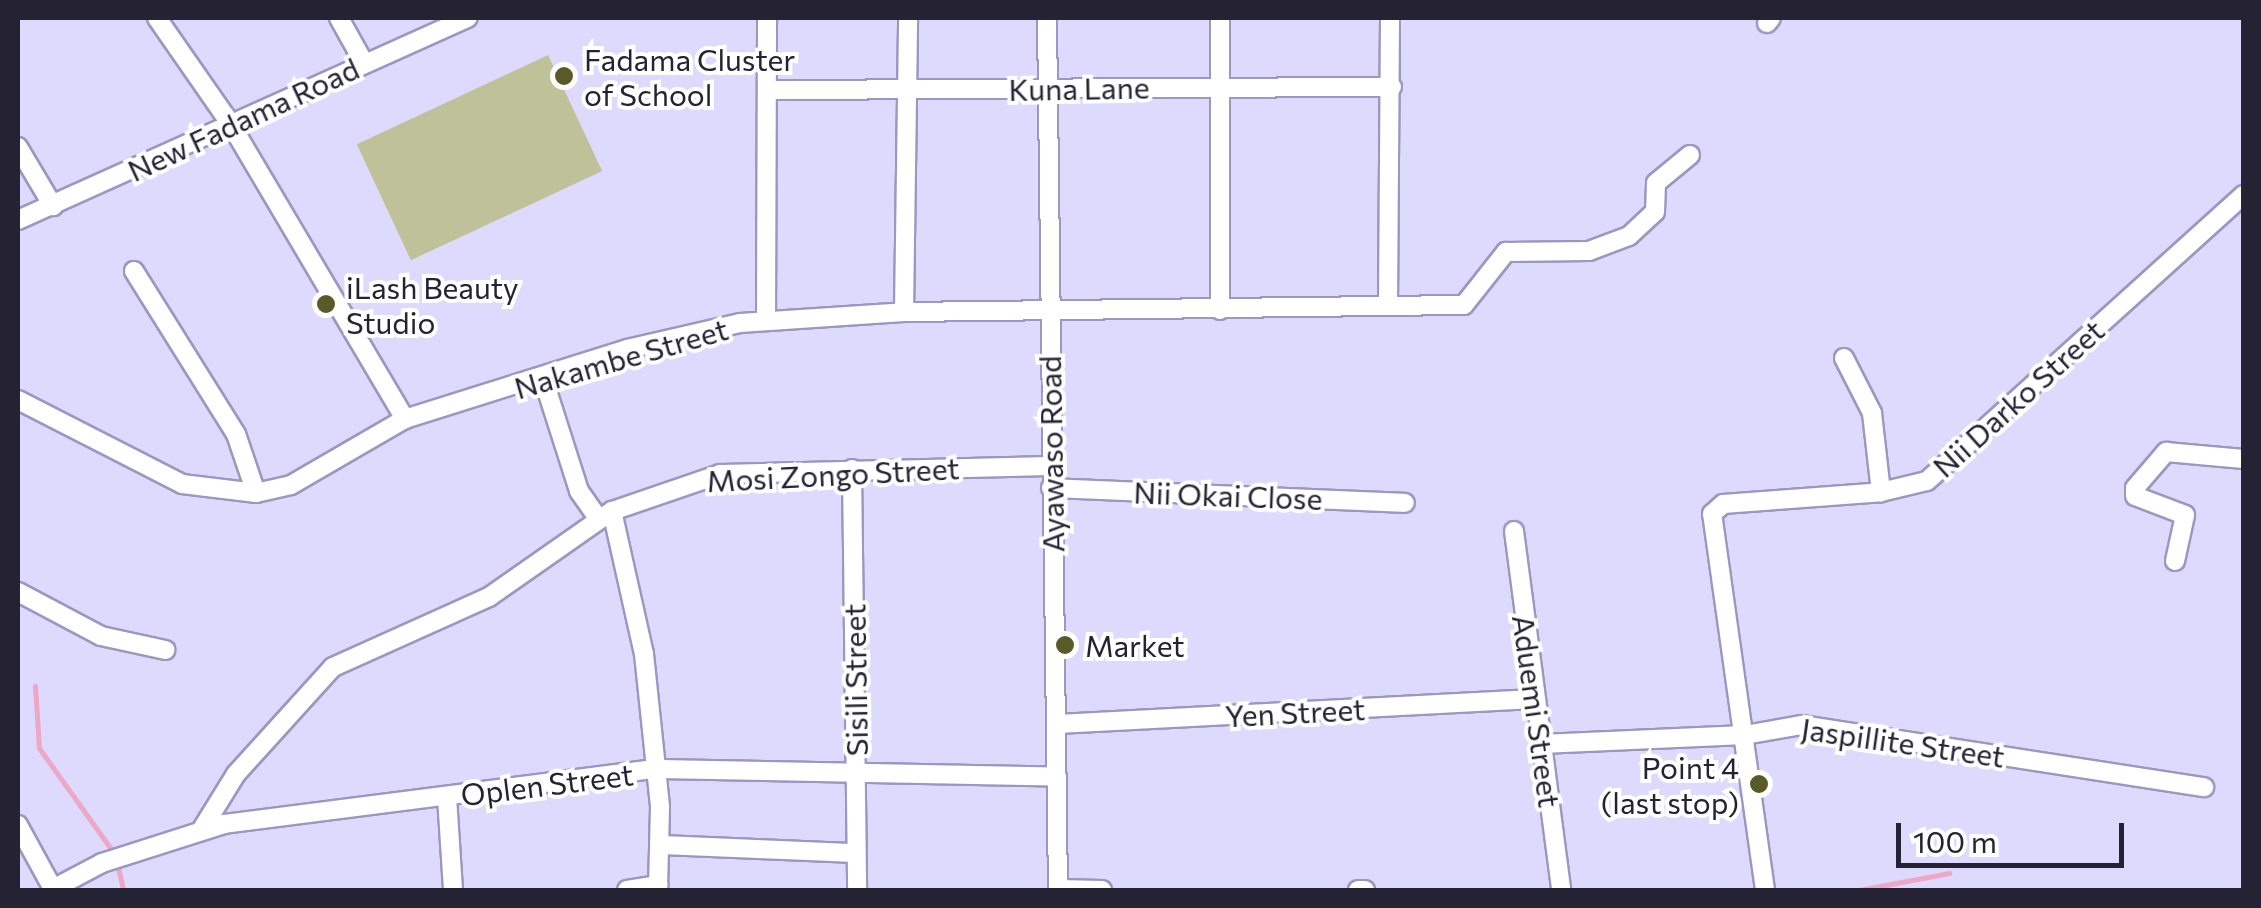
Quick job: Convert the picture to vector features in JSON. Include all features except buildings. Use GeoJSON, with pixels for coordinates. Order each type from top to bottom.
{"type":"FeatureCollection","features":[{"type":"Feature","properties":{"kind":"street"},"geometry":{"type":"LineString","coordinates":[[157,18],[230,123],[405,419]]}},
{"type":"Feature","properties":{"kind":"street"},"geometry":{"type":"LineString","coordinates":[[340,18],[364,62]]}},
{"type":"Feature","properties":{"kind":"street","name":"New Fadama Road"},"geometry":{"type":"LineString","coordinates":[[18,220],[463,18]]}},
{"type":"Feature","properties":{"kind":"street"},"geometry":{"type":"LineString","coordinates":[[766,18],[766,320]]}},
{"type":"Feature","properties":{"kind":"street"},"geometry":{"type":"LineString","coordinates":[[904,312],[908,18]]}},
{"type":"Feature","properties":{"kind":"street","name":"Ayawaso Road"},"geometry":{"type":"LineString","coordinates":[[1047,18],[1058,889]]}},
{"type":"Feature","properties":{"kind":"street"},"geometry":{"type":"LineString","coordinates":[[1220,18],[1220,310]]}},
{"type":"Feature","properties":{"kind":"street"},"geometry":{"type":"LineString","coordinates":[[1388,305],[1390,18]]}},
{"type":"Feature","properties":{"kind":"street","name":"Kuna Lane"},"geometry":{"type":"LineString","coordinates":[[766,90],[1392,87]]}},
{"type":"Feature","properties":{"kind":"street"},"geometry":{"type":"LineString","coordinates":[[18,147],[53,206]]}},
{"type":"Feature","properties":{"kind":"street","name":"Nakambe Street"},"geometry":{"type":"LineString","coordinates":[[18,400],[182,484],[256,493],[291,485],[405,419],[627,349],[766,320],[904,312],[1220,310],[1470,302],[1512,250],[1589,251],[1614,244],[1653,217],[1656,183],[1690,155]]}},
{"type":"Feature","properties":{"kind":"street","name":"Nii Darko Street"},"geometry":{"type":"LineString","coordinates":[[1765,890],[1712,514],[1724,504],[1881,492],[1927,481],[2244,195]]}},
{"type":"Feature","properties":{"kind":"street"},"geometry":{"type":"LineString","coordinates":[[134,271],[236,434],[256,493]]}},
{"type":"Feature","properties":{"kind":"street"},"geometry":{"type":"LineString","coordinates":[[1844,358],[1872,413],[1881,492]]}},
{"type":"Feature","properties":{"kind":"street"},"geometry":{"type":"LineString","coordinates":[[543,378],[578,491],[605,515],[644,654],[662,845],[659,888],[627,890]]}},
{"type":"Feature","properties":{"kind":"street"},"geometry":{"type":"LineString","coordinates":[[2175,560],[2185,515],[2135,496],[2135,488],[2166,452],[2244,459]]}},
{"type":"Feature","properties":{"kind":"street","name":"Mosi Zongo Street"},"geometry":{"type":"LineString","coordinates":[[202,829],[236,774],[333,668],[489,598],[605,515],[720,474],[1051,466]]}},
{"type":"Feature","properties":{"kind":"street","name":"Sisili Street"},"geometry":{"type":"LineString","coordinates":[[852,469],[858,890]]}},
{"type":"Feature","properties":{"kind":"street","name":"Nii Okai Close"},"geometry":{"type":"LineString","coordinates":[[1051,488],[1405,503]]}},
{"type":"Feature","properties":{"kind":"street","name":"Aduemi Street"},"geometry":{"type":"LineString","coordinates":[[1514,531],[1561,890]]}},
{"type":"Feature","properties":{"kind":"street"},"geometry":{"type":"LineString","coordinates":[[18,592],[101,636],[166,650]]}},
{"type":"Feature","properties":{"kind":"street","name":"Yen Street"},"geometry":{"type":"LineString","coordinates":[[1057,724],[1534,699]]}},
{"type":"Feature","properties":{"kind":"street","name":"Jaspillite Street"},"geometry":{"type":"LineString","coordinates":[[1541,744],[1745,735],[1784,724],[2204,787]]}},
{"type":"Feature","properties":{"kind":"street","name":"Oplen Street"},"geometry":{"type":"LineString","coordinates":[[52,890],[108,861],[202,829],[656,770],[856,770],[1058,777]]}},
{"type":"Feature","properties":{"kind":"street"},"geometry":{"type":"LineString","coordinates":[[448,797],[453,890]]}},
{"type":"Feature","properties":{"kind":"street"},"geometry":{"type":"LineString","coordinates":[[18,825],[52,890]]}},
{"type":"Feature","properties":{"kind":"street"},"geometry":{"type":"LineString","coordinates":[[662,845],[856,853]]}},
{"type":"Feature","properties":{"kind":"street"},"geometry":{"type":"LineString","coordinates":[[1058,889],[1102,890]]}},
{"type":"Feature","properties":{"kind":"green space"},"geometry":{"type":"Polygon","coordinates":[[[548,55],[602,171],[411,260],[357,144],[548,55]]]}},
{"type":"Feature","properties":{"kind":"waterway"},"geometry":{"type":"LineString","coordinates":[[35,686],[39,748],[114,853]]}},
{"type":"Feature","properties":{"kind":"waterway"},"geometry":{"type":"LineString","coordinates":[[117,863],[123,890]]}},
{"type":"Feature","properties":{"kind":"waterway"},"geometry":{"type":"LineString","coordinates":[[1859,890],[1949,873]]}},
{"type":"Feature","properties":{"kind":"place","name":"Fadama Cluster of School"},"geometry":{"type":"Point","coordinates":[564,76]}},
{"type":"Feature","properties":{"kind":"place","name":"iLash Beauty Studio"},"geometry":{"type":"Point","coordinates":[326,304]}},
{"type":"Feature","properties":{"kind":"place","name":"Market"},"geometry":{"type":"Point","coordinates":[1065,645]}},
{"type":"Feature","properties":{"kind":"place","name":"Point 4 (last stop)"},"geometry":{"type":"Point","coordinates":[1759,784]}}]}
